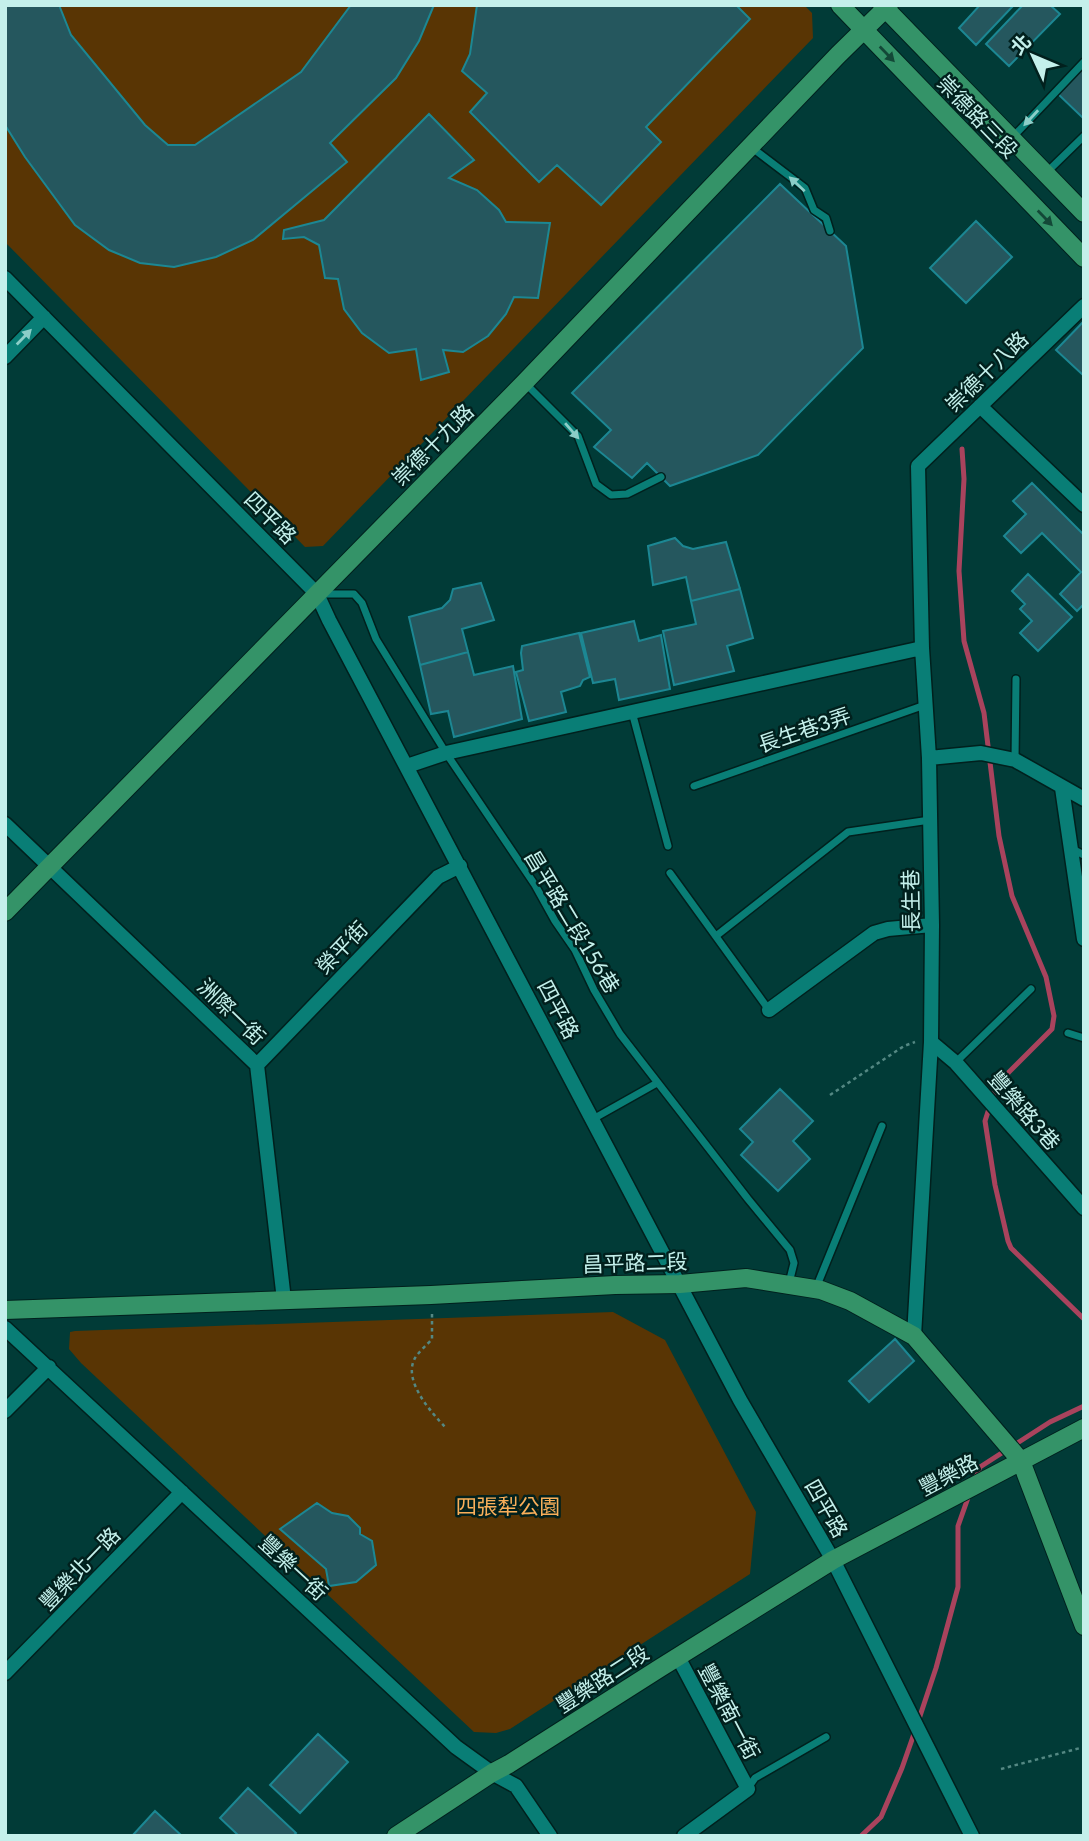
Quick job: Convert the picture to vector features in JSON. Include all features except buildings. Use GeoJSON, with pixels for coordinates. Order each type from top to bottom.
{"type":"FeatureCollection","features":[{"type":"Feature","properties":{"kind":"street","name":"崇德路三段"},"geometry":{"type":"LineString","coordinates":[[840,5],[1084,258]]}},
{"type":"Feature","properties":{"kind":"street","name":"崇德路三段"},"geometry":{"type":"LineString","coordinates":[[886,6],[1084,213]]}},
{"type":"Feature","properties":{"kind":"street","name":"崇德十九路"},"geometry":{"type":"LineString","coordinates":[[5,912],[524,383],[886,6]]}},
{"type":"Feature","properties":{"kind":"street","name":"四平路"},"geometry":{"type":"LineString","coordinates":[[6,279],[317,594],[740,1400],[833,1560],[972,1836]]}},
{"type":"Feature","properties":{"kind":"street","name":"崇德十八路"},"geometry":{"type":"LineString","coordinates":[[918,466],[1084,306]]}},
{"type":"Feature","properties":{"kind":"street"},"geometry":{"type":"LineString","coordinates":[[5,357],[44,317]]}},
{"type":"Feature","properties":{"kind":"street"},"geometry":{"type":"LineString","coordinates":[[980,406],[1084,505]]}},
{"type":"Feature","properties":{"kind":"street","name":"長生巷"},"geometry":{"type":"LineString","coordinates":[[914,1336],[932,1042],[929,758],[922,648],[918,466]]}},
{"type":"Feature","properties":{"kind":"street"},"geometry":{"type":"LineString","coordinates":[[407,766],[446,754],[922,648]]}},
{"type":"Feature","properties":{"kind":"street"},"geometry":{"type":"LineString","coordinates":[[929,758],[981,753],[1015,760],[1084,799]]}},
{"type":"Feature","properties":{"kind":"street"},"geometry":{"type":"LineString","coordinates":[[1062,788],[1084,939]]}},
{"type":"Feature","properties":{"kind":"street","name":"洲際一街"},"geometry":{"type":"LineString","coordinates":[[5,824],[257,1065],[284,1300]]}},
{"type":"Feature","properties":{"kind":"street","name":"榮平街"},"geometry":{"type":"LineString","coordinates":[[257,1065],[438,877],[460,866]]}},
{"type":"Feature","properties":{"kind":"street"},"geometry":{"type":"LineString","coordinates":[[769,1010],[874,933],[932,925]]}},
{"type":"Feature","properties":{"kind":"street","name":"豐樂路3巷"},"geometry":{"type":"LineString","coordinates":[[932,1042],[956,1063],[1084,1208]]}},
{"type":"Feature","properties":{"kind":"street","name":"昌平路二段"},"geometry":{"type":"LineString","coordinates":[[5,1310],[431,1295],[615,1284],[680,1284],[746,1278],[816,1289],[850,1301],[914,1336],[1021,1461],[1084,1626]]}},
{"type":"Feature","properties":{"kind":"street","name":"豐樂一街"},"geometry":{"type":"LineString","coordinates":[[5,1328],[456,1747],[492,1773],[516,1786],[551,1836]]}},
{"type":"Feature","properties":{"kind":"street"},"geometry":{"type":"LineString","coordinates":[[5,1411],[49,1367]]}},
{"type":"Feature","properties":{"kind":"street","name":"豐樂路"},"geometry":{"type":"LineString","coordinates":[[833,1560],[1084,1428]]}},
{"type":"Feature","properties":{"kind":"street","name":"豐樂北一路"},"geometry":{"type":"LineString","coordinates":[[5,1674],[182,1492]]}},
{"type":"Feature","properties":{"kind":"street","name":"豐樂路二段"},"geometry":{"type":"LineString","coordinates":[[396,1836],[833,1560]]}},
{"type":"Feature","properties":{"kind":"street","name":"豐樂南一街"},"geometry":{"type":"LineString","coordinates":[[678,1657],[748,1789],[684,1836]]}},
{"type":"Feature","properties":{"kind":"lane"},"geometry":{"type":"LineString","coordinates":[[1011,138],[1084,62]]}},
{"type":"Feature","properties":{"kind":"lane"},"geometry":{"type":"LineString","coordinates":[[1046,173],[1084,136]]}},
{"type":"Feature","properties":{"kind":"lane"},"geometry":{"type":"LineString","coordinates":[[751,147],[805,188],[814,210],[826,218],[830,231]]}},
{"type":"Feature","properties":{"kind":"lane"},"geometry":{"type":"LineString","coordinates":[[524,383],[578,436],[596,484],[611,495],[627,494],[661,477]]}},
{"type":"Feature","properties":{"kind":"lane","name":"昌平路二段156巷"},"geometry":{"type":"LineString","coordinates":[[317,594],[354,594],[362,603],[376,639],[446,754],[535,885],[575,950],[594,990],[620,1034],[790,1250],[794,1262],[789,1284]]}},
{"type":"Feature","properties":{"kind":"lane"},"geometry":{"type":"LineString","coordinates":[[1015,760],[1016,679]]}},
{"type":"Feature","properties":{"kind":"lane","name":"長生巷3弄"},"geometry":{"type":"LineString","coordinates":[[694,786],[926,705]]}},
{"type":"Feature","properties":{"kind":"lane"},"geometry":{"type":"LineString","coordinates":[[631,712],[668,846]]}},
{"type":"Feature","properties":{"kind":"lane"},"geometry":{"type":"LineString","coordinates":[[716,936],[848,832],[930,820]]}},
{"type":"Feature","properties":{"kind":"lane"},"geometry":{"type":"LineString","coordinates":[[1069,848],[1084,855]]}},
{"type":"Feature","properties":{"kind":"lane"},"geometry":{"type":"LineString","coordinates":[[670,873],[769,1010]]}},
{"type":"Feature","properties":{"kind":"lane"},"geometry":{"type":"LineString","coordinates":[[956,1063],[1031,989]]}},
{"type":"Feature","properties":{"kind":"lane"},"geometry":{"type":"LineString","coordinates":[[1068,1033],[1084,1038]]}},
{"type":"Feature","properties":{"kind":"lane"},"geometry":{"type":"LineString","coordinates":[[593,1119],[657,1083]]}},
{"type":"Feature","properties":{"kind":"lane"},"geometry":{"type":"LineString","coordinates":[[816,1289],[882,1126]]}},
{"type":"Feature","properties":{"kind":"lane"},"geometry":{"type":"LineString","coordinates":[[748,1789],[755,1778],[826,1737]]}},
{"type":"Feature","properties":{"kind":"path"},"geometry":{"type":"LineString","coordinates":[[830,1095],[904,1046],[923,1039],[932,1042]]}},
{"type":"Feature","properties":{"kind":"path"},"geometry":{"type":"LineString","coordinates":[[432,1314],[432,1339],[414,1361],[412,1383],[445,1427]]}},
{"type":"Feature","properties":{"kind":"path"},"geometry":{"type":"LineString","coordinates":[[1002,1769],[1084,1747]]}},
{"type":"Feature","properties":{"kind":"green space"},"geometry":{"type":"Polygon","coordinates":[[[5,5],[804,5],[812,13],[813,38],[323,546],[305,547],[5,242],[5,5]]]}},
{"type":"Feature","properties":{"kind":"green space","name":"四張犁公園"},"geometry":{"type":"Polygon","coordinates":[[[613,1312],[665,1340],[756,1512],[750,1574],[510,1729],[496,1733],[474,1732],[69,1349],[70,1332],[75,1331],[613,1312]]]}},
{"type":"Feature","properties":{"kind":"waterway"},"geometry":{"type":"LineString","coordinates":[[962,449],[964,479],[959,571],[964,641],[984,713],[999,836],[1012,896],[1046,977],[1054,1016],[1052,1029],[995,1090],[985,1121],[995,1185],[1011,1248],[1084,1319]]}},
{"type":"Feature","properties":{"kind":"waterway"},"geometry":{"type":"LineString","coordinates":[[975,1479],[980,1467],[1050,1422],[1084,1406]]}},
{"type":"Feature","properties":{"kind":"waterway"},"geometry":{"type":"LineString","coordinates":[[918,1722],[958,1587],[958,1526],[969,1495]]}},
{"type":"Feature","properties":{"kind":"waterway"},"geometry":{"type":"LineString","coordinates":[[861,1836],[881,1817],[915,1731]]}}]}
